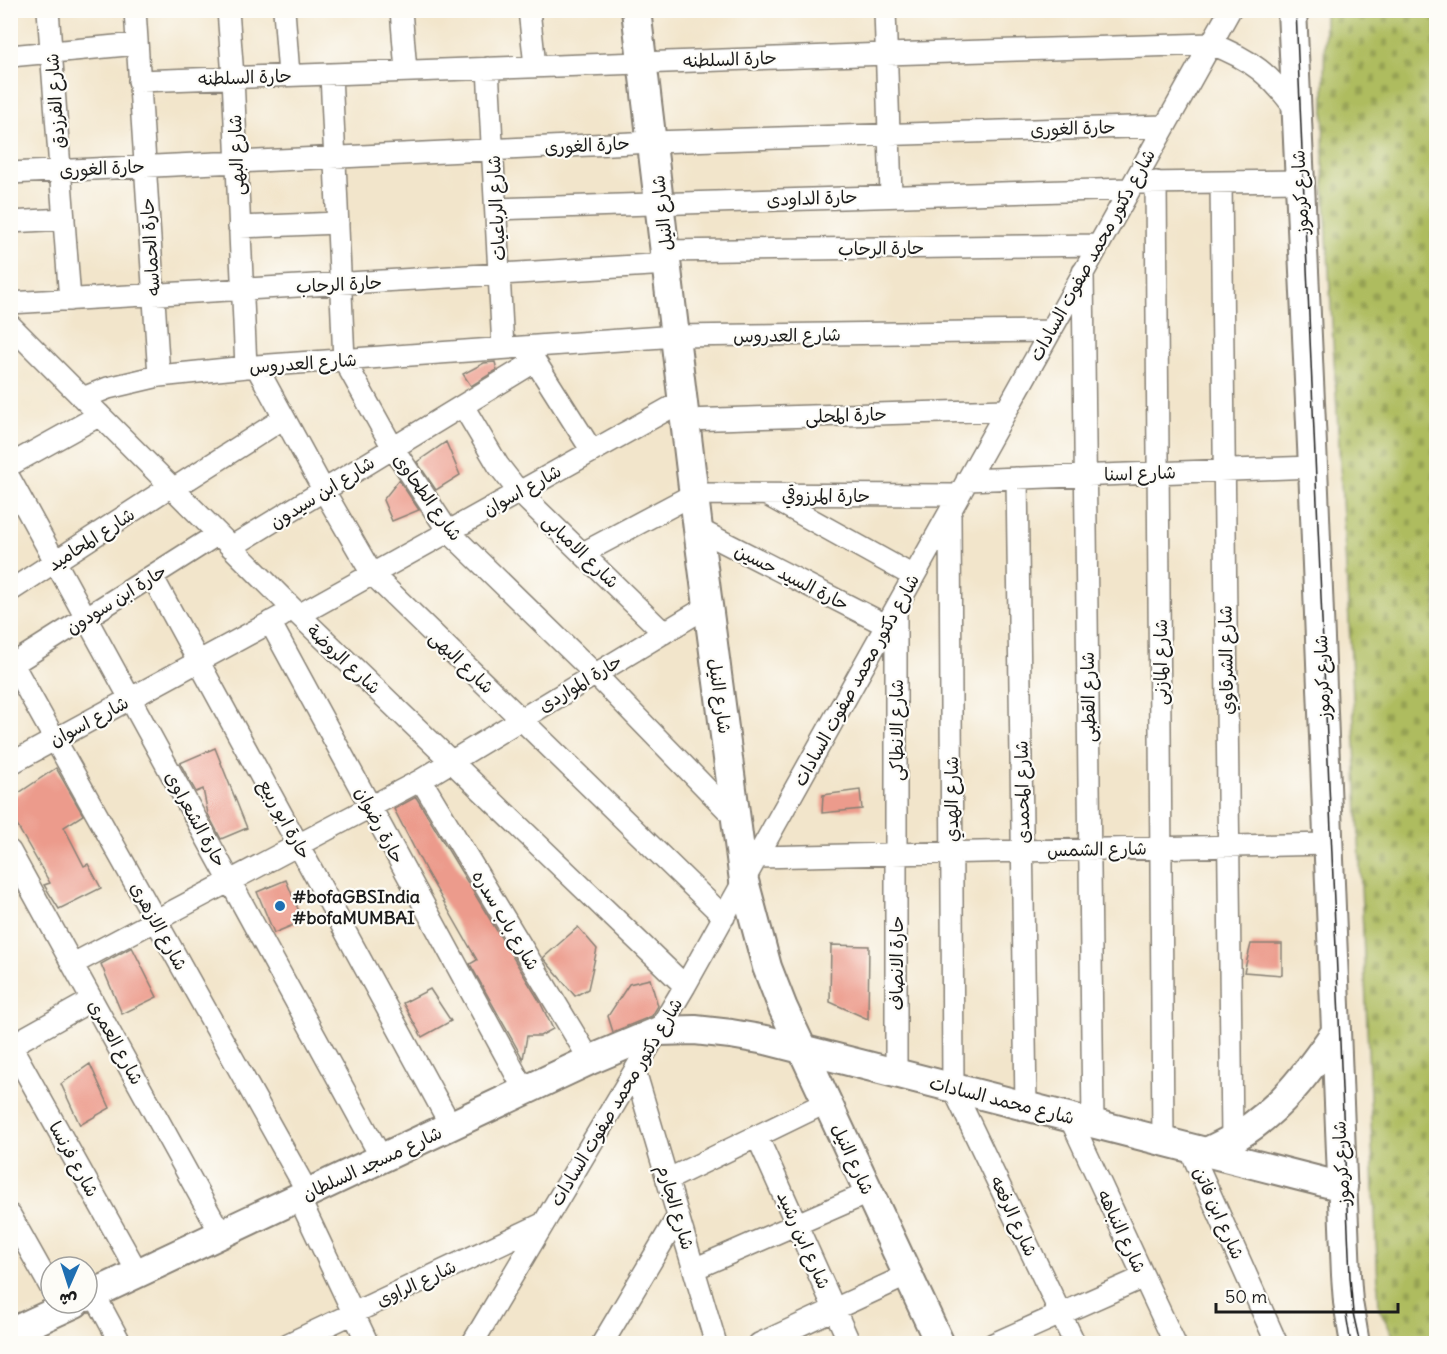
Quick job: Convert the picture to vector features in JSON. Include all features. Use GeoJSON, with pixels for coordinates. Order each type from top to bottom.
{"type":"FeatureCollection","features":[{"type":"Feature","properties":{"kind":"main road","name":"شارع النيل"},"geometry":{"type":"LineString","coordinates":[[636,10],[698,529],[744,881],[767,967],[783,1008],[940,1344]]}},
{"type":"Feature","properties":{"kind":"main road","name":"شارع كرموز"},"geometry":{"type":"LineString","coordinates":[[1292,10],[1329,844],[1335,1032],[1348,1302],[1355,1344]]}},
{"type":"Feature","properties":{"kind":"main road","name":"شارع مسجد السلطان"},"geometry":{"type":"LineString","coordinates":[[99,1288],[138,1273],[590,1060],[659,1030]]}},
{"type":"Feature","properties":{"kind":"main road","name":"شارع محمد السادات"},"geometry":{"type":"LineString","coordinates":[[659,1030],[695,1030],[731,1034],[802,1049],[1343,1187]]}},
{"type":"Feature","properties":{"kind":"main road"},"geometry":{"type":"LineString","coordinates":[[1197,1151],[1232,1139],[1270,1112],[1298,1084],[1335,1032]]}},
{"type":"Feature","properties":{"kind":"main road","name":"شارع مسجد السلطان"},"geometry":{"type":"LineString","coordinates":[[10,1333],[42,1315]]}},
{"type":"Feature","properties":{"kind":"street","name":"شارع الفرزدق"},"geometry":{"type":"LineString","coordinates":[[48,10],[70,300]]}},
{"type":"Feature","properties":{"kind":"street","name":"حارة الحماسه"},"geometry":{"type":"LineString","coordinates":[[135,10],[159,376]]}},
{"type":"Feature","properties":{"kind":"street","name":"شارع البهى"},"geometry":{"type":"LineString","coordinates":[[228,10],[242,290],[251,367],[284,418],[372,574],[724,917]]}},
{"type":"Feature","properties":{"kind":"street"},"geometry":{"type":"LineString","coordinates":[[284,10],[289,75]]}},
{"type":"Feature","properties":{"kind":"street"},"geometry":{"type":"LineString","coordinates":[[401,10],[406,71]]}},
{"type":"Feature","properties":{"kind":"street"},"geometry":{"type":"LineString","coordinates":[[529,10],[535,66]]}},
{"type":"Feature","properties":{"kind":"street"},"geometry":{"type":"LineString","coordinates":[[885,10],[891,195]]}},
{"type":"Feature","properties":{"kind":"street","name":"شارع دكتور محمد صفوت السادات"},"geometry":{"type":"LineString","coordinates":[[472,1344],[685,986],[1230,10]]}},
{"type":"Feature","properties":{"kind":"street"},"geometry":{"type":"LineString","coordinates":[[10,56],[137,44]]}},
{"type":"Feature","properties":{"kind":"street","name":"حارة السلطنه"},"geometry":{"type":"LineString","coordinates":[[139,81],[1211,44],[1237,54],[1260,68],[1280,87],[1296,110]]}},
{"type":"Feature","properties":{"kind":"street","name":"شارع الرباعيات"},"geometry":{"type":"LineString","coordinates":[[488,68],[503,348]]}},
{"type":"Feature","properties":{"kind":"street","name":"شارع الطحاوى"},"geometry":{"type":"LineString","coordinates":[[331,74],[344,360],[393,448],[448,531],[595,674],[736,819]]}},
{"type":"Feature","properties":{"kind":"street","name":"حارة الغورى"},"geometry":{"type":"LineString","coordinates":[[10,172],[653,142],[1164,126]]}},
{"type":"Feature","properties":{"kind":"street","name":"حارة الداودى"},"geometry":{"type":"LineString","coordinates":[[496,209],[1130,186],[1156,182],[1299,181]]}},
{"type":"Feature","properties":{"kind":"street","name":"شارع المازنى"},"geometry":{"type":"LineString","coordinates":[[1156,182],[1163,1142]]}},
{"type":"Feature","properties":{"kind":"street","name":"شارع الشرقاوي"},"geometry":{"type":"LineString","coordinates":[[1221,182],[1232,1139]]}},
{"type":"Feature","properties":{"kind":"street"},"geometry":{"type":"LineString","coordinates":[[10,222],[64,219]]}},
{"type":"Feature","properties":{"kind":"street"},"geometry":{"type":"LineString","coordinates":[[239,227],[339,223]]}},
{"type":"Feature","properties":{"kind":"street","name":"حارة الرحاب"},"geometry":{"type":"LineString","coordinates":[[10,303],[499,274],[667,257],[1097,245]]}},
{"type":"Feature","properties":{"kind":"street","name":"شارع القطبى"},"geometry":{"type":"LineString","coordinates":[[1082,1121],[1090,849],[1083,270]]}},
{"type":"Feature","properties":{"kind":"street","name":"شارع الروضة"},"geometry":{"type":"LineString","coordinates":[[10,325],[296,612],[685,986]]}},
{"type":"Feature","properties":{"kind":"street","name":"شارع العدروس"},"geometry":{"type":"LineString","coordinates":[[83,398],[108,388],[159,376],[503,348],[530,354],[676,336],[1049,332]]}},
{"type":"Feature","properties":{"kind":"street"},"geometry":{"type":"LineString","coordinates":[[530,354],[592,451]]}},
{"type":"Feature","properties":{"kind":"street","name":"شارع ابن سيدون"},"geometry":{"type":"LineString","coordinates":[[225,541],[324,491],[463,406],[530,354]]}},
{"type":"Feature","properties":{"kind":"street","name":"شارع الامبابى"},"geometry":{"type":"LineString","coordinates":[[463,406],[498,465],[519,492],[664,633]]}},
{"type":"Feature","properties":{"kind":"street","name":"حارة المحلى"},"geometry":{"type":"LineString","coordinates":[[685,410],[1006,410]]}},
{"type":"Feature","properties":{"kind":"street","name":"شارع اسوان"},"geometry":{"type":"LineString","coordinates":[[10,764],[270,622],[296,612],[372,574],[592,451],[685,410]]}},
{"type":"Feature","properties":{"kind":"street"},"geometry":{"type":"LineString","coordinates":[[10,465],[100,415]]}},
{"type":"Feature","properties":{"kind":"street","name":"شارع المحاميد"},"geometry":{"type":"LineString","coordinates":[[10,591],[284,418]]}},
{"type":"Feature","properties":{"kind":"street","name":"شارع اسنا"},"geometry":{"type":"LineString","coordinates":[[958,495],[1017,478],[1313,467]]}},
{"type":"Feature","properties":{"kind":"street","name":"شارع المحمدى"},"geometry":{"type":"LineString","coordinates":[[1017,478],[1026,1107]]}},
{"type":"Feature","properties":{"kind":"street","name":"حارة الشعراوى"},"geometry":{"type":"LineString","coordinates":[[10,479],[382,1159]]}},
{"type":"Feature","properties":{"kind":"street"},"geometry":{"type":"LineString","coordinates":[[583,553],[694,494]]}},
{"type":"Feature","properties":{"kind":"street","name":"حارة المرزوقي"},"geometry":{"type":"LineString","coordinates":[[694,494],[958,495]]}},
{"type":"Feature","properties":{"kind":"street"},"geometry":{"type":"LineString","coordinates":[[766,494],[913,576]]}},
{"type":"Feature","properties":{"kind":"street","name":"شارع الهدي"},"geometry":{"type":"LineString","coordinates":[[953,1088],[952,852],[958,495]]}},
{"type":"Feature","properties":{"kind":"street","name":"حارة السيد حسين"},"geometry":{"type":"LineString","coordinates":[[698,529],[891,616]]}},
{"type":"Feature","properties":{"kind":"street","name":"حارة ابن سودون"},"geometry":{"type":"LineString","coordinates":[[12,662],[152,576],[225,541]]}},
{"type":"Feature","properties":{"kind":"street","name":"حارة ابو ربيع"},"geometry":{"type":"LineString","coordinates":[[152,576],[452,1126]]}},
{"type":"Feature","properties":{"kind":"street","name":"حارة المواردى"},"geometry":{"type":"LineString","coordinates":[[73,964],[421,780],[708,606]]}},
{"type":"Feature","properties":{"kind":"street","name":"شارع الانطاكى"},"geometry":{"type":"LineString","coordinates":[[891,616],[896,853]]}},
{"type":"Feature","properties":{"kind":"street","name":"حارة رضوان"},"geometry":{"type":"LineString","coordinates":[[270,622],[525,1091]]}},
{"type":"Feature","properties":{"kind":"street","name":"شارع الازهرى"},"geometry":{"type":"LineString","coordinates":[[12,662],[156,920],[303,1196],[368,1344]]}},
{"type":"Feature","properties":{"kind":"street","name":"شارع باب سدره"},"geometry":{"type":"LineString","coordinates":[[421,780],[590,1060]]}},
{"type":"Feature","properties":{"kind":"street","name":"شارع الشمس"},"geometry":{"type":"LineString","coordinates":[[758,856],[1329,844]]}},
{"type":"Feature","properties":{"kind":"street","name":"شارع العمرى"},"geometry":{"type":"LineString","coordinates":[[10,851],[221,1234]]}},
{"type":"Feature","properties":{"kind":"street","name":"حارة الانصاف"},"geometry":{"type":"LineString","coordinates":[[896,853],[896,1073]]}},
{"type":"Feature","properties":{"kind":"street"},"geometry":{"type":"LineString","coordinates":[[11,1045],[92,1000]]}},
{"type":"Feature","properties":{"kind":"street","name":"شارع فرنسا"},"geometry":{"type":"LineString","coordinates":[[11,1045],[138,1273]]}},
{"type":"Feature","properties":{"kind":"street","name":"شارع الجارم"},"geometry":{"type":"LineString","coordinates":[[635,1071],[713,1334]]}},
{"type":"Feature","properties":{"kind":"street","name":"شارع الرفعه"},"geometry":{"type":"LineString","coordinates":[[953,1088],[1075,1344]]}},
{"type":"Feature","properties":{"kind":"street"},"geometry":{"type":"LineString","coordinates":[[667,1180],[827,1102]]}},
{"type":"Feature","properties":{"kind":"street","name":"شارع النباهه"},"geometry":{"type":"LineString","coordinates":[[1082,1121],[1144,1277],[1175,1344]]}},
{"type":"Feature","properties":{"kind":"street","name":"شارع ابن رشيد"},"geometry":{"type":"LineString","coordinates":[[757,1136],[850,1344]]}},
{"type":"Feature","properties":{"kind":"street","name":"شارع ابن فاتن"},"geometry":{"type":"LineString","coordinates":[[1197,1151],[1277,1344]]}},
{"type":"Feature","properties":{"kind":"street"},"geometry":{"type":"LineString","coordinates":[[694,1269],[868,1193]]}},
{"type":"Feature","properties":{"kind":"street"},"geometry":{"type":"LineString","coordinates":[[10,1215],[39,1255]]}},
{"type":"Feature","properties":{"kind":"street"},"geometry":{"type":"LineString","coordinates":[[602,1344],[678,1216]]}},
{"type":"Feature","properties":{"kind":"street","name":"شارع الراوى"},"geometry":{"type":"LineString","coordinates":[[288,1344],[544,1223]]}},
{"type":"Feature","properties":{"kind":"street"},"geometry":{"type":"LineString","coordinates":[[759,1344],[908,1275]]}},
{"type":"Feature","properties":{"kind":"street"},"geometry":{"type":"LineString","coordinates":[[993,1344],[1144,1277]]}},
{"type":"Feature","properties":{"kind":"street"},"geometry":{"type":"LineString","coordinates":[[89,1315],[121,1344]]}},
{"type":"Feature","properties":{"kind":"street"},"geometry":{"type":"LineString","coordinates":[[699,1344],[713,1334]]}},
{"type":"Feature","properties":{"kind":"green space"},"geometry":{"type":"Polygon","coordinates":[[[1325,11],[1436,11],[1436,1343],[1397,1343],[1379,1308],[1352,674],[1323,166],[1325,11]]]}},
{"type":"Feature","properties":{"kind":"building"},"geometry":{"type":"Polygon","coordinates":[[[495,362],[497,370],[471,386],[463,374],[484,363],[495,362]]]}},
{"type":"Feature","properties":{"kind":"building"},"geometry":{"type":"Polygon","coordinates":[[[446,442],[460,475],[436,490],[417,462],[446,442]]]}},
{"type":"Feature","properties":{"kind":"building"},"geometry":{"type":"Polygon","coordinates":[[[399,480],[419,510],[392,521],[383,500],[399,480]]]}},
{"type":"Feature","properties":{"kind":"building"},"geometry":{"type":"Polygon","coordinates":[[[215,748],[247,828],[221,839],[208,814],[203,789],[196,792],[180,763],[215,748]]]}},
{"type":"Feature","properties":{"kind":"building"},"geometry":{"type":"Polygon","coordinates":[[[56,768],[83,815],[64,827],[84,866],[88,864],[101,888],[59,909],[44,885],[50,883],[10,813],[10,799],[56,768]]]}},
{"type":"Feature","properties":{"kind":"building"},"geometry":{"type":"Polygon","coordinates":[[[860,790],[862,809],[822,813],[823,795],[860,790]]]}},
{"type":"Feature","properties":{"kind":"building"},"geometry":{"type":"Polygon","coordinates":[[[416,797],[540,1002],[553,1029],[540,1036],[527,1036],[523,1059],[470,964],[477,960],[426,871],[394,809],[416,797]]]}},
{"type":"Feature","properties":{"kind":"building","name":"#bofaGBSIndia #bofaMUMBAI"},"geometry":{"type":"Polygon","coordinates":[[[286,880],[303,921],[274,933],[257,892],[286,880]]]}},
{"type":"Feature","properties":{"kind":"building"},"geometry":{"type":"Polygon","coordinates":[[[578,927],[597,949],[588,989],[575,996],[543,958],[578,927]]]}},
{"type":"Feature","properties":{"kind":"building"},"geometry":{"type":"Polygon","coordinates":[[[1251,944],[1282,944],[1282,975],[1244,972],[1251,944]]]}},
{"type":"Feature","properties":{"kind":"building"},"geometry":{"type":"Polygon","coordinates":[[[831,945],[869,946],[868,1019],[830,1002],[831,945]]]}},
{"type":"Feature","properties":{"kind":"building"},"geometry":{"type":"Polygon","coordinates":[[[132,947],[157,997],[122,1014],[101,964],[132,947]]]}},
{"type":"Feature","properties":{"kind":"building"},"geometry":{"type":"Polygon","coordinates":[[[650,979],[658,1006],[652,1016],[613,1032],[608,1016],[629,984],[650,979]]]}},
{"type":"Feature","properties":{"kind":"building"},"geometry":{"type":"Polygon","coordinates":[[[430,989],[451,1021],[422,1037],[403,1003],[430,989]]]}},
{"type":"Feature","properties":{"kind":"building"},"geometry":{"type":"Polygon","coordinates":[[[90,1064],[110,1108],[80,1125],[61,1084],[90,1064]]]}},
{"type":"Feature","properties":{"kind":"tram line"},"geometry":{"type":"LineString","coordinates":[[1296,10],[1350,1277],[1353,1313],[1360,1344]]}},
{"type":"Feature","properties":{"kind":"tram line"},"geometry":{"type":"LineString","coordinates":[[1346,1314],[1351,1344]]}},
{"type":"Feature","properties":{"kind":"place","name":"#bofaGBSIndia #bofaMUMBAI"},"geometry":{"type":"Point","coordinates":[280,906]}}]}
